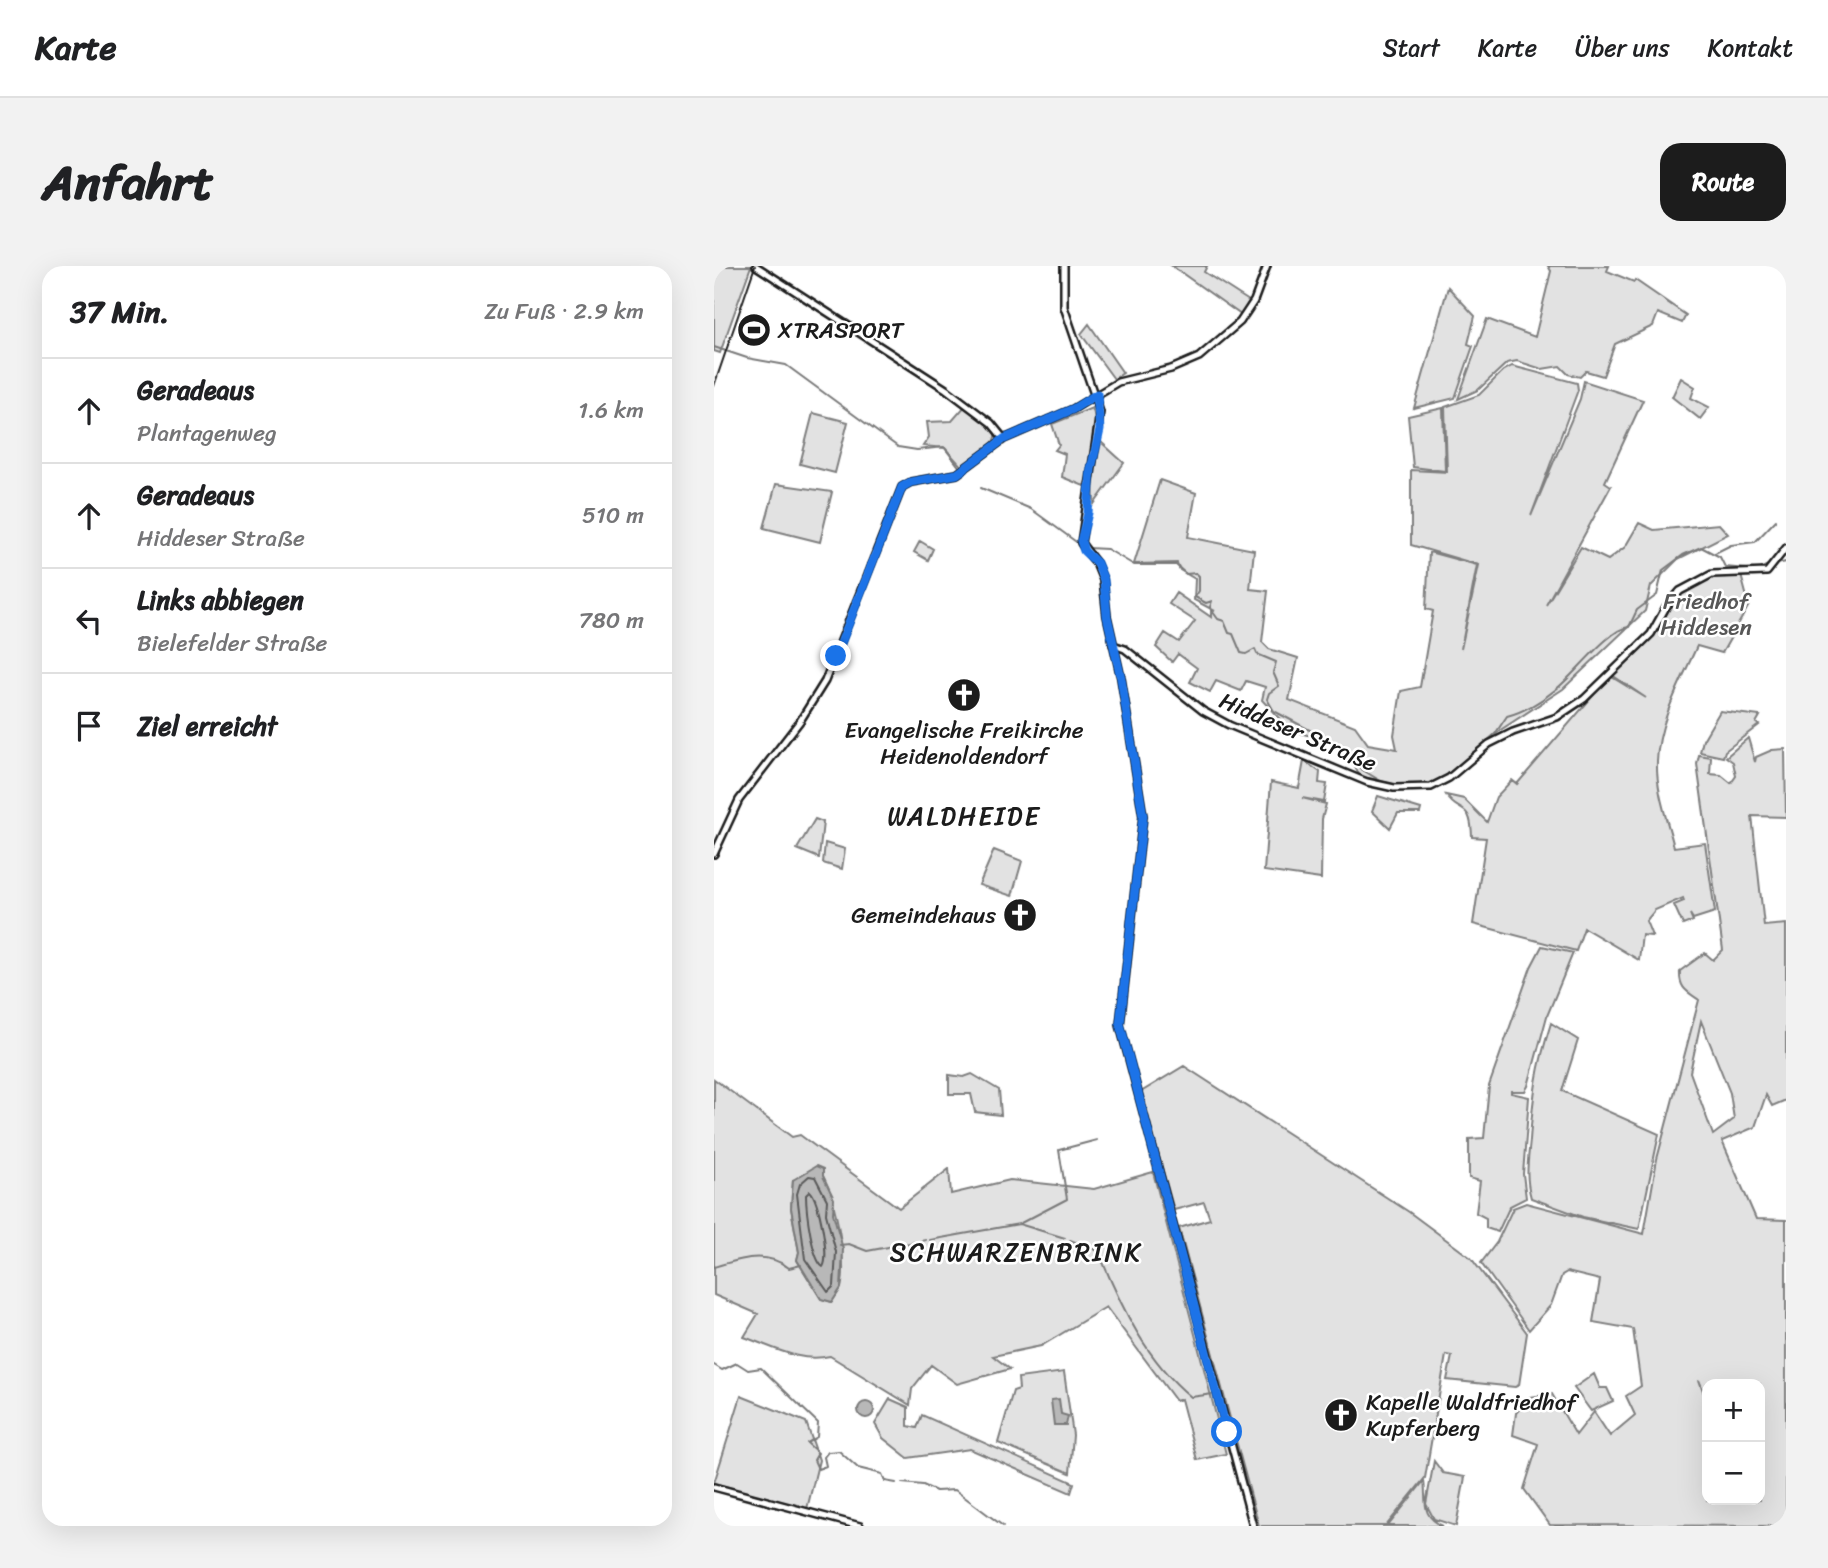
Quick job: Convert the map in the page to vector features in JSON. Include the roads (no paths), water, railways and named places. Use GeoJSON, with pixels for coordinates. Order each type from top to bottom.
{"type":"FeatureCollection","features":[{"type":"Feature","properties":{"kind":"main road"},"geometry":{"type":"LineString","coordinates":[[756,266],[946,389],[991,423],[1004,439]]}},
{"type":"Feature","properties":{"kind":"main road"},"geometry":{"type":"LineString","coordinates":[[1064,266],[1064,307],[1097,394],[1100,430],[1091,469],[1089,506],[1082,546],[1097,563],[1104,580],[1143,825],[1120,1024],[1253,1526]]}},
{"type":"Feature","properties":{"kind":"main road"},"geometry":{"type":"LineString","coordinates":[[714,854],[739,800],[800,721],[825,681],[853,617],[901,489],[911,482],[957,474],[1004,439],[1073,409],[1127,378],[1171,369],[1215,346],[1247,312],[1260,289],[1267,266]]}},
{"type":"Feature","properties":{"kind":"main road","name":"Hiddeser Straße"},"geometry":{"type":"LineString","coordinates":[[1113,645],[1125,649],[1203,711],[1227,724],[1367,782],[1394,788],[1431,787],[1449,778],[1489,744],[1513,732],[1557,717],[1584,699],[1657,628],[1666,607],[1679,591],[1712,574],[1760,574],[1775,564],[1786,548]]}},
{"type":"Feature","properties":{"kind":"main road"},"geometry":{"type":"LineString","coordinates":[[714,1487],[860,1526]]}},
{"type":"Feature","properties":{"kind":"water"},"geometry":{"type":"Polygon","coordinates":[[[816,1166],[823,1169],[823,1176],[834,1199],[833,1213],[843,1249],[841,1288],[832,1302],[821,1299],[797,1260],[799,1252],[791,1208],[793,1180],[816,1166]]]}},
{"type":"Feature","properties":{"kind":"water"},"geometry":{"type":"Polygon","coordinates":[[[1059,1399],[1061,1414],[1068,1416],[1066,1425],[1054,1425],[1051,1400],[1059,1399]]]}},
{"type":"Feature","properties":{"kind":"water"},"geometry":{"type":"Polygon","coordinates":[[[863,1402],[869,1402],[874,1410],[872,1416],[863,1418],[858,1413],[858,1407],[863,1402]]]}},
{"type":"Feature","properties":{"kind":"waterway"},"geometry":{"type":"LineString","coordinates":[[714,347],[747,358],[786,365],[898,447],[917,450],[944,447],[960,468]]}},
{"type":"Feature","properties":{"kind":"waterway"},"geometry":{"type":"LineString","coordinates":[[981,488],[1031,509],[1079,544]]}},
{"type":"Feature","properties":{"kind":"waterway"},"geometry":{"type":"LineString","coordinates":[[1715,553],[1731,545],[1755,542],[1776,520]]}},
{"type":"Feature","properties":{"kind":"waterway"},"geometry":{"type":"LineString","coordinates":[[1459,766],[1495,734],[1507,716],[1526,709],[1550,694],[1612,635],[1629,627],[1637,610],[1657,595],[1663,570],[1683,555],[1701,547],[1720,557],[1725,567],[1758,570],[1772,563]]}},
{"type":"Feature","properties":{"kind":"waterway"},"geometry":{"type":"LineString","coordinates":[[1088,548],[1107,549],[1134,565],[1176,565],[1186,574],[1196,573],[1199,576],[1199,591],[1195,597],[1206,603],[1212,601],[1210,607]]}},
{"type":"Feature","properties":{"kind":"waterway"},"geometry":{"type":"LineString","coordinates":[[1777,564],[1786,562]]}},
{"type":"Feature","properties":{"kind":"waterway"},"geometry":{"type":"LineString","coordinates":[[1210,608],[1218,619],[1224,621],[1229,633],[1233,634],[1241,653],[1246,654],[1255,649],[1257,654],[1276,662],[1273,672],[1279,686],[1269,693],[1267,699],[1274,711],[1347,750],[1361,769],[1384,783]]}},
{"type":"Feature","properties":{"kind":"waterway"},"geometry":{"type":"LineString","coordinates":[[1389,784],[1418,785]]}},
{"type":"Feature","properties":{"kind":"waterway"},"geometry":{"type":"LineString","coordinates":[[1019,1224],[1067,1199],[1059,1150],[1097,1140]]}},
{"type":"Feature","properties":{"kind":"waterway"},"geometry":{"type":"LineString","coordinates":[[930,1240],[1019,1224],[1065,1238]]}},
{"type":"Feature","properties":{"kind":"waterway"},"geometry":{"type":"LineString","coordinates":[[840,1245],[849,1244],[867,1251],[926,1240]]}},
{"type":"Feature","properties":{"kind":"waterway"},"geometry":{"type":"LineString","coordinates":[[1070,1240],[1098,1251]]}},
{"type":"Feature","properties":{"kind":"waterway"},"geometry":{"type":"LineString","coordinates":[[1100,1255],[1126,1313],[1161,1367],[1191,1397],[1213,1394],[1229,1452]]}},
{"type":"Feature","properties":{"kind":"waterway"},"geometry":{"type":"LineString","coordinates":[[714,1267],[752,1258],[771,1259],[789,1268],[801,1265]]}},
{"type":"Feature","properties":{"kind":"waterway"},"geometry":{"type":"LineString","coordinates":[[714,1365],[722,1370],[737,1363],[748,1370],[761,1368],[818,1423],[817,1437],[807,1443],[818,1453],[814,1460],[818,1469],[826,1466],[824,1457],[828,1452],[839,1451],[858,1468],[882,1474],[885,1481],[896,1483]]}},
{"type":"Feature","properties":{"kind":"waterway"},"geometry":{"type":"LineString","coordinates":[[902,1483],[923,1485],[936,1491],[955,1490],[1003,1526]]}},
{"type":"Feature","properties":{"kind":"railway"},"geometry":{"type":"LineString","coordinates":[[714,386],[755,266]]}},
{"type":"Feature","properties":{"kind":"place","name":"XTRASPORT"},"geometry":{"type":"Point","coordinates":[754,330]}},
{"type":"Feature","properties":{"kind":"place","name":"Evangelische Freikirche Heidenoldendorf"},"geometry":{"type":"Point","coordinates":[964,695]}},
{"type":"Feature","properties":{"kind":"place","name":"Gemeindehaus"},"geometry":{"type":"Point","coordinates":[1020,915]}},
{"type":"Feature","properties":{"kind":"place","name":"Kapelle Waldfriedhof Kupferberg"},"geometry":{"type":"Point","coordinates":[1341,1415]}},
{"type":"Feature","properties":{"kind":"district","name":"WALDHEIDE"},"geometry":{"type":"Point","coordinates":[964,816]}},
{"type":"Feature","properties":{"kind":"district","name":"SCHWARZENBRINK"},"geometry":{"type":"Point","coordinates":[1016,1252]}},
{"type":"Feature","properties":{"kind":"park label","name":"Friedhof Hiddesen"},"geometry":{"type":"Point","coordinates":[1706,614]}}]}
